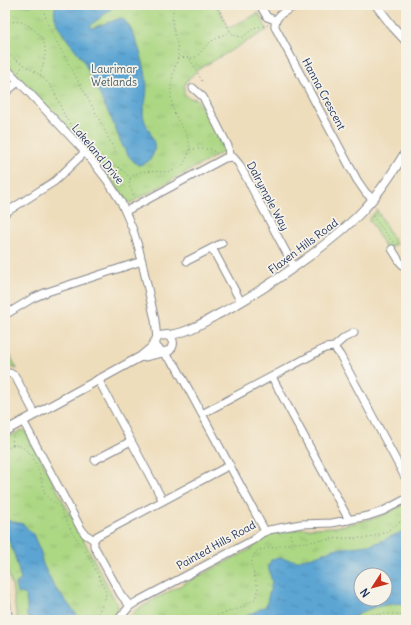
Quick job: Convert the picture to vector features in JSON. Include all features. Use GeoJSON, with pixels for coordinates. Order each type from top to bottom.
{"type":"FeatureCollection","features":[{"type":"Feature","properties":{"kind":"street"},"geometry":{"type":"LineString","coordinates":[[260,5],[267,17],[275,20],[280,14],[298,5]]}},
{"type":"Feature","properties":{"kind":"street"},"geometry":{"type":"LineString","coordinates":[[376,5],[393,28],[406,41]]}},
{"type":"Feature","properties":{"kind":"street","name":"Hanna Crescent"},"geometry":{"type":"LineString","coordinates":[[275,20],[276,29],[357,180],[366,193],[373,199]]}},
{"type":"Feature","properties":{"kind":"street","name":"Lakeland Drive"},"geometry":{"type":"LineString","coordinates":[[5,67],[84,152],[107,180],[126,211],[142,261],[155,320],[156,340]]}},
{"type":"Feature","properties":{"kind":"street"},"geometry":{"type":"LineString","coordinates":[[5,93],[16,80]]}},
{"type":"Feature","properties":{"kind":"street"},"geometry":{"type":"LineString","coordinates":[[126,211],[229,157],[228,146],[203,97],[193,88]]}},
{"type":"Feature","properties":{"kind":"street","name":"Flaxen Hills Road"},"geometry":{"type":"LineString","coordinates":[[166,335],[189,330],[241,302],[272,283],[343,230],[373,199],[389,178],[406,151]]}},
{"type":"Feature","properties":{"kind":"street"},"geometry":{"type":"LineString","coordinates":[[5,213],[55,181],[84,152]]}},
{"type":"Feature","properties":{"kind":"street","name":"Dalrymple Way"},"geometry":{"type":"LineString","coordinates":[[229,157],[236,159],[239,164],[294,267]]}},
{"type":"Feature","properties":{"kind":"street"},"geometry":{"type":"LineString","coordinates":[[187,261],[222,243]]}},
{"type":"Feature","properties":{"kind":"street"},"geometry":{"type":"LineString","coordinates":[[212,248],[241,302]]}},
{"type":"Feature","properties":{"kind":"street"},"geometry":{"type":"LineString","coordinates":[[394,248],[400,262],[406,268]]}},
{"type":"Feature","properties":{"kind":"street"},"geometry":{"type":"LineString","coordinates":[[5,315],[32,298],[46,292],[142,261]]}},
{"type":"Feature","properties":{"kind":"street","name":"Lakeland Drive"},"geometry":{"type":"LineString","coordinates":[[155,320],[166,335]]}},
{"type":"Feature","properties":{"kind":"street","name":"Flaxen Hills Road"},"geometry":{"type":"LineString","coordinates":[[172,347],[189,330]]}},
{"type":"Feature","properties":{"kind":"street"},"geometry":{"type":"LineString","coordinates":[[202,414],[325,348],[334,347],[344,338],[354,333]]}},
{"type":"Feature","properties":{"kind":"street"},"geometry":{"type":"LineString","coordinates":[[5,431],[140,357],[152,347],[156,340],[162,335],[166,335],[173,340],[172,347],[176,366],[265,531]]}},
{"type":"Feature","properties":{"kind":"street"},"geometry":{"type":"LineString","coordinates":[[156,340],[156,347],[176,366]]}},
{"type":"Feature","properties":{"kind":"street"},"geometry":{"type":"LineString","coordinates":[[140,357],[169,351],[172,347]]}},
{"type":"Feature","properties":{"kind":"street"},"geometry":{"type":"LineString","coordinates":[[334,347],[340,355],[406,478]]}},
{"type":"Feature","properties":{"kind":"street"},"geometry":{"type":"LineString","coordinates":[[8,374],[15,376],[35,414]]}},
{"type":"Feature","properties":{"kind":"street"},"geometry":{"type":"LineString","coordinates":[[272,376],[349,520]]}},
{"type":"Feature","properties":{"kind":"street"},"geometry":{"type":"LineString","coordinates":[[98,379],[163,501]]}},
{"type":"Feature","properties":{"kind":"street"},"geometry":{"type":"LineString","coordinates":[[23,421],[80,527],[85,534],[94,540]]}},
{"type":"Feature","properties":{"kind":"street"},"geometry":{"type":"LineString","coordinates":[[95,460],[131,441]]}},
{"type":"Feature","properties":{"kind":"street"},"geometry":{"type":"LineString","coordinates":[[130,606],[121,595],[94,546],[94,540],[97,536],[230,465]]}},
{"type":"Feature","properties":{"kind":"street","name":"Painted Hills Road"},"geometry":{"type":"LineString","coordinates":[[118,620],[130,606],[253,540],[265,531],[301,524],[332,523],[349,520],[375,514],[406,499]]}},
{"type":"Feature","properties":{"kind":"street"},"geometry":{"type":"LineString","coordinates":[[5,597],[8,620]]}},
{"type":"Feature","properties":{"kind":"path"},"geometry":{"type":"LineString","coordinates":[[42,5],[48,28],[97,115],[116,153]]}},
{"type":"Feature","properties":{"kind":"path"},"geometry":{"type":"LineString","coordinates":[[138,204],[129,185],[130,178],[139,173],[168,171],[179,168],[183,164],[189,149],[188,139],[174,114],[172,104],[172,79],[178,57],[172,18],[175,5]]}},
{"type":"Feature","properties":{"kind":"path"},"geometry":{"type":"LineString","coordinates":[[216,5],[230,32],[235,36],[240,37],[254,28],[268,25]]}},
{"type":"Feature","properties":{"kind":"path"},"geometry":{"type":"LineString","coordinates":[[5,22],[23,23],[34,30],[40,37],[45,47],[43,67],[40,76]]}},
{"type":"Feature","properties":{"kind":"path"},"geometry":{"type":"LineString","coordinates":[[178,57],[196,58],[210,42],[230,32]]}},
{"type":"Feature","properties":{"kind":"path"},"geometry":{"type":"LineString","coordinates":[[5,50],[14,60],[24,64],[40,76],[53,89],[66,118],[84,140]]}},
{"type":"Feature","properties":{"kind":"path"},"geometry":{"type":"LineString","coordinates":[[190,58],[202,81]]}},
{"type":"Feature","properties":{"kind":"path"},"geometry":{"type":"LineString","coordinates":[[16,80],[24,64]]}},
{"type":"Feature","properties":{"kind":"path"},"geometry":{"type":"LineString","coordinates":[[91,148],[103,159],[121,169],[130,178]]}},
{"type":"Feature","properties":{"kind":"path"},"geometry":{"type":"LineString","coordinates":[[189,149],[211,149],[216,152],[221,160]]}},
{"type":"Feature","properties":{"kind":"path"},"geometry":{"type":"LineString","coordinates":[[365,208],[379,223],[394,248]]}},
{"type":"Feature","properties":{"kind":"path"},"geometry":{"type":"LineString","coordinates":[[5,353],[9,362],[8,374]]}},
{"type":"Feature","properties":{"kind":"path"},"geometry":{"type":"LineString","coordinates":[[13,446],[12,438],[14,435]]}},
{"type":"Feature","properties":{"kind":"path"},"geometry":{"type":"LineString","coordinates":[[5,450],[18,445],[29,452],[35,460],[45,494],[59,506],[68,525],[88,555],[94,570],[104,586],[106,598],[97,614],[96,620]]}},
{"type":"Feature","properties":{"kind":"path"},"geometry":{"type":"LineString","coordinates":[[202,620],[242,608],[255,599],[258,588],[251,564],[254,554],[258,550],[292,543],[339,538],[369,538],[386,532],[406,520]]}},
{"type":"Feature","properties":{"kind":"path"},"geometry":{"type":"LineString","coordinates":[[289,526],[292,543]]}},
{"type":"Feature","properties":{"kind":"path"},"geometry":{"type":"LineString","coordinates":[[362,620],[372,614],[406,614]]}},
{"type":"Feature","properties":{"kind":"green space","name":"Laurimar Wetlands"},"geometry":{"type":"Polygon","coordinates":[[[5,5],[217,5],[229,28],[259,13],[267,30],[197,70],[184,86],[184,93],[189,98],[196,99],[199,102],[224,146],[225,151],[130,203],[125,200],[115,183],[90,153],[5,62],[5,5]]]}},
{"type":"Feature","properties":{"kind":"green space"},"geometry":{"type":"Polygon","coordinates":[[[377,210],[396,244],[386,249],[369,219],[377,210]]]}},
{"type":"Feature","properties":{"kind":"green space"},"geometry":{"type":"Polygon","coordinates":[[[5,345],[17,369],[5,365],[5,345]]]}},
{"type":"Feature","properties":{"kind":"green space"},"geometry":{"type":"Polygon","coordinates":[[[22,430],[28,434],[118,606],[119,612],[114,620],[17,619],[12,586],[5,562],[5,439],[22,430]]]}},
{"type":"Feature","properties":{"kind":"green space"},"geometry":{"type":"Polygon","coordinates":[[[406,504],[406,620],[126,620],[135,611],[155,599],[251,549],[268,534],[294,529],[335,527],[378,517],[406,504]]]}},
{"type":"Feature","properties":{"kind":"water"},"geometry":{"type":"Polygon","coordinates":[[[56,5],[114,5],[90,27],[92,28],[121,18],[130,27],[138,45],[145,73],[147,92],[143,112],[154,146],[154,152],[151,158],[144,164],[138,165],[128,155],[83,60],[59,27],[54,12],[56,5]]]}},
{"type":"Feature","properties":{"kind":"water"},"geometry":{"type":"Polygon","coordinates":[[[6,520],[23,524],[33,534],[41,553],[42,562],[53,585],[81,620],[35,620],[27,617],[25,594],[17,593],[15,584],[21,580],[14,553],[7,536],[5,536],[6,520]]]}},
{"type":"Feature","properties":{"kind":"water"},"geometry":{"type":"Polygon","coordinates":[[[406,530],[406,603],[393,604],[393,567],[353,567],[353,607],[377,607],[357,615],[351,620],[239,620],[266,606],[272,582],[268,566],[272,559],[281,558],[297,561],[334,549],[369,545],[401,532],[403,533],[406,530]]]}}]}
